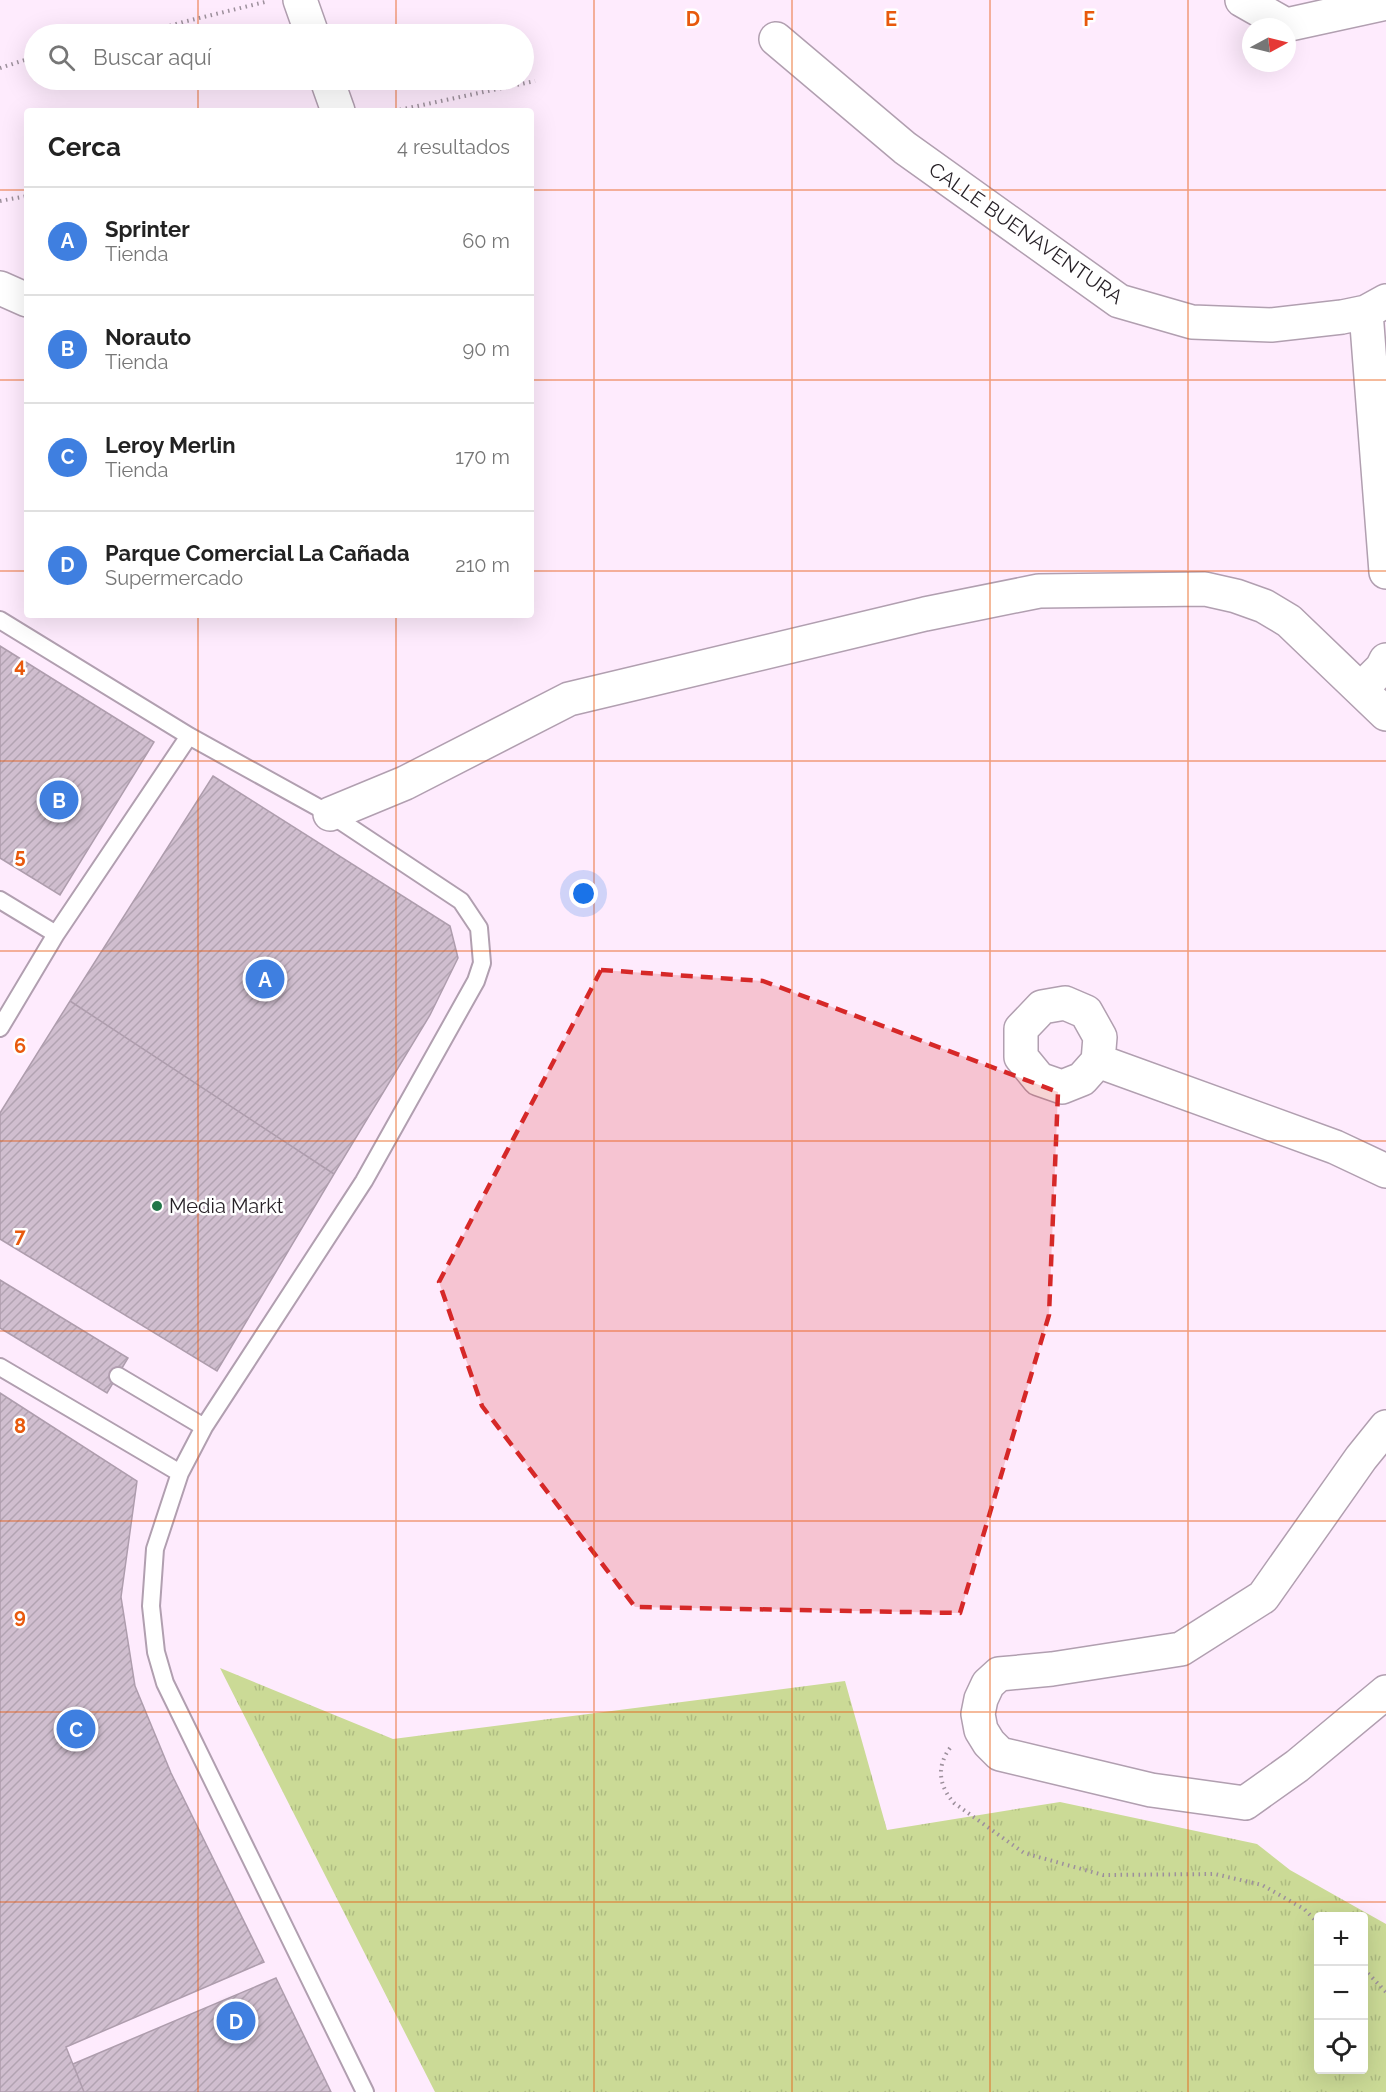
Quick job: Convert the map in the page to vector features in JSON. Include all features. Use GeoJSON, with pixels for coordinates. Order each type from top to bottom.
{"type":"FeatureCollection","features":[{"type":"Feature","properties":{"kind":"street"},"geometry":{"type":"LineString","coordinates":[[300,0],[308,24]]}},
{"type":"Feature","properties":{"kind":"street"},"geometry":{"type":"LineString","coordinates":[[1242,0],[1286,26],[1386,3]]}},
{"type":"Feature","properties":{"kind":"street","name":"CALLE BUENAVENTURA"},"geometry":{"type":"LineString","coordinates":[[776,39],[905,148],[1119,301],[1192,322],[1271,325],[1342,317],[1376,306]]}},
{"type":"Feature","properties":{"kind":"street"},"geometry":{"type":"LineString","coordinates":[[331,90],[337,108]]}},
{"type":"Feature","properties":{"kind":"street"},"geometry":{"type":"LineString","coordinates":[[0,288],[24,299]]}},
{"type":"Feature","properties":{"kind":"street"},"geometry":{"type":"LineString","coordinates":[[1376,306],[1386,572]]}},
{"type":"Feature","properties":{"kind":"street"},"geometry":{"type":"LineString","coordinates":[[330,814],[405,783],[569,699],[925,614],[1039,591],[1205,589],[1236,596],[1264,606],[1289,621],[1386,714]]}},
{"type":"Feature","properties":{"kind":"street"},"geometry":{"type":"LineString","coordinates":[[1360,689],[1382,668],[1386,660]]}},
{"type":"Feature","properties":{"kind":"street"},"geometry":{"type":"LineString","coordinates":[[1098,1061],[1335,1147],[1386,1171]]}},
{"type":"Feature","properties":{"kind":"street"},"geometry":{"type":"LineString","coordinates":[[1386,1427],[1361,1458],[1263,1597],[1181,1649],[1052,1669],[999,1674],[988,1684],[981,1699],[978,1714],[981,1730],[1000,1754],[1151,1790],[1245,1803],[1297,1766],[1386,1692]]}},
{"type":"Feature","properties":{"kind":"lane"},"geometry":{"type":"LineString","coordinates":[[0,620],[189,736],[330,814],[460,901],[479,928],[482,963],[476,981],[364,1181],[204,1427],[180,1473],[155,1549],[151,1606],[156,1652],[165,1683],[365,2092]]}},
{"type":"Feature","properties":{"kind":"lane"},"geometry":{"type":"LineString","coordinates":[[0,1028],[56,934],[189,736]]}},
{"type":"Feature","properties":{"kind":"lane"},"geometry":{"type":"LineString","coordinates":[[0,900],[56,934]]}},
{"type":"Feature","properties":{"kind":"lane"},"geometry":{"type":"LineString","coordinates":[[0,1367],[180,1473]]}},
{"type":"Feature","properties":{"kind":"lane"},"geometry":{"type":"LineString","coordinates":[[118,1376],[204,1427]]}},
{"type":"Feature","properties":{"kind":"path"},"geometry":{"type":"LineString","coordinates":[[176,24],[275,0]]}},
{"type":"Feature","properties":{"kind":"path"},"geometry":{"type":"LineString","coordinates":[[0,68],[24,60]]}},
{"type":"Feature","properties":{"kind":"path"},"geometry":{"type":"LineString","coordinates":[[408,108],[493,90]]}},
{"type":"Feature","properties":{"kind":"path"},"geometry":{"type":"LineString","coordinates":[[0,201],[24,197]]}},
{"type":"Feature","properties":{"kind":"path"},"geometry":{"type":"LineString","coordinates":[[981,1730],[952,1746],[944,1756],[940,1768],[945,1793],[954,1803],[1024,1853],[1102,1875],[1215,1874],[1262,1885],[1304,1909],[1314,1919]]}},
{"type":"Feature","properties":{"kind":"path"},"geometry":{"type":"LineString","coordinates":[[1368,1973],[1386,1992]]}},
{"type":"Feature","properties":{"kind":"highlighted area"},"geometry":{"type":"Polygon","coordinates":[[[601,970],[763,981],[1058,1092],[1049,1315],[960,1613],[635,1607],[482,1406],[439,1282],[601,970]]]}},
{"type":"Feature","properties":{"kind":"green space"},"geometry":{"type":"Polygon","coordinates":[[[220,1668],[393,1739],[845,1681],[887,1830],[1060,1802],[1257,1844],[1290,1870],[1365,1912],[1314,1912],[1314,2074],[1368,2074],[1368,1914],[1386,1924],[1386,2092],[435,2092],[220,1668]]]}},
{"type":"Feature","properties":{"kind":"building"},"geometry":{"type":"Polygon","coordinates":[[[0,646],[154,742],[60,895],[0,858],[0,646]]]}},
{"type":"Feature","properties":{"kind":"building"},"geometry":{"type":"Polygon","coordinates":[[[213,776],[450,926],[458,958],[430,1015],[334,1174],[70,1001],[213,776]]]}},
{"type":"Feature","properties":{"kind":"building","name":"Media Markt"},"geometry":{"type":"Polygon","coordinates":[[[70,1001],[334,1174],[217,1371],[0,1239],[0,1113],[70,1001]]]}},
{"type":"Feature","properties":{"kind":"building"},"geometry":{"type":"Polygon","coordinates":[[[0,1280],[128,1358],[107,1393],[0,1328],[0,1280]]]}},
{"type":"Feature","properties":{"kind":"building"},"geometry":{"type":"Polygon","coordinates":[[[0,1393],[137,1481],[121,1597],[135,1686],[171,1773],[264,1962],[66,2047],[84,2092],[0,2092],[0,1393]]]}},
{"type":"Feature","properties":{"kind":"building"},"geometry":{"type":"Polygon","coordinates":[[[276,1978],[331,2092],[84,2092],[73,2064],[276,1978]]]}},
{"type":"Feature","properties":{"kind":"place","name":"Norauto"},"geometry":{"type":"Point","coordinates":[59,800]}},
{"type":"Feature","properties":{"kind":"place","name":"Sprinter"},"geometry":{"type":"Point","coordinates":[265,979]}},
{"type":"Feature","properties":{"kind":"place","name":"Media Markt"},"geometry":{"type":"Point","coordinates":[157,1206]}},
{"type":"Feature","properties":{"kind":"place","name":"Leroy Merlin"},"geometry":{"type":"Point","coordinates":[76,1729]}},
{"type":"Feature","properties":{"kind":"place","name":"Parque Comercial La Cañada"},"geometry":{"type":"Point","coordinates":[236,2021]}}]}
